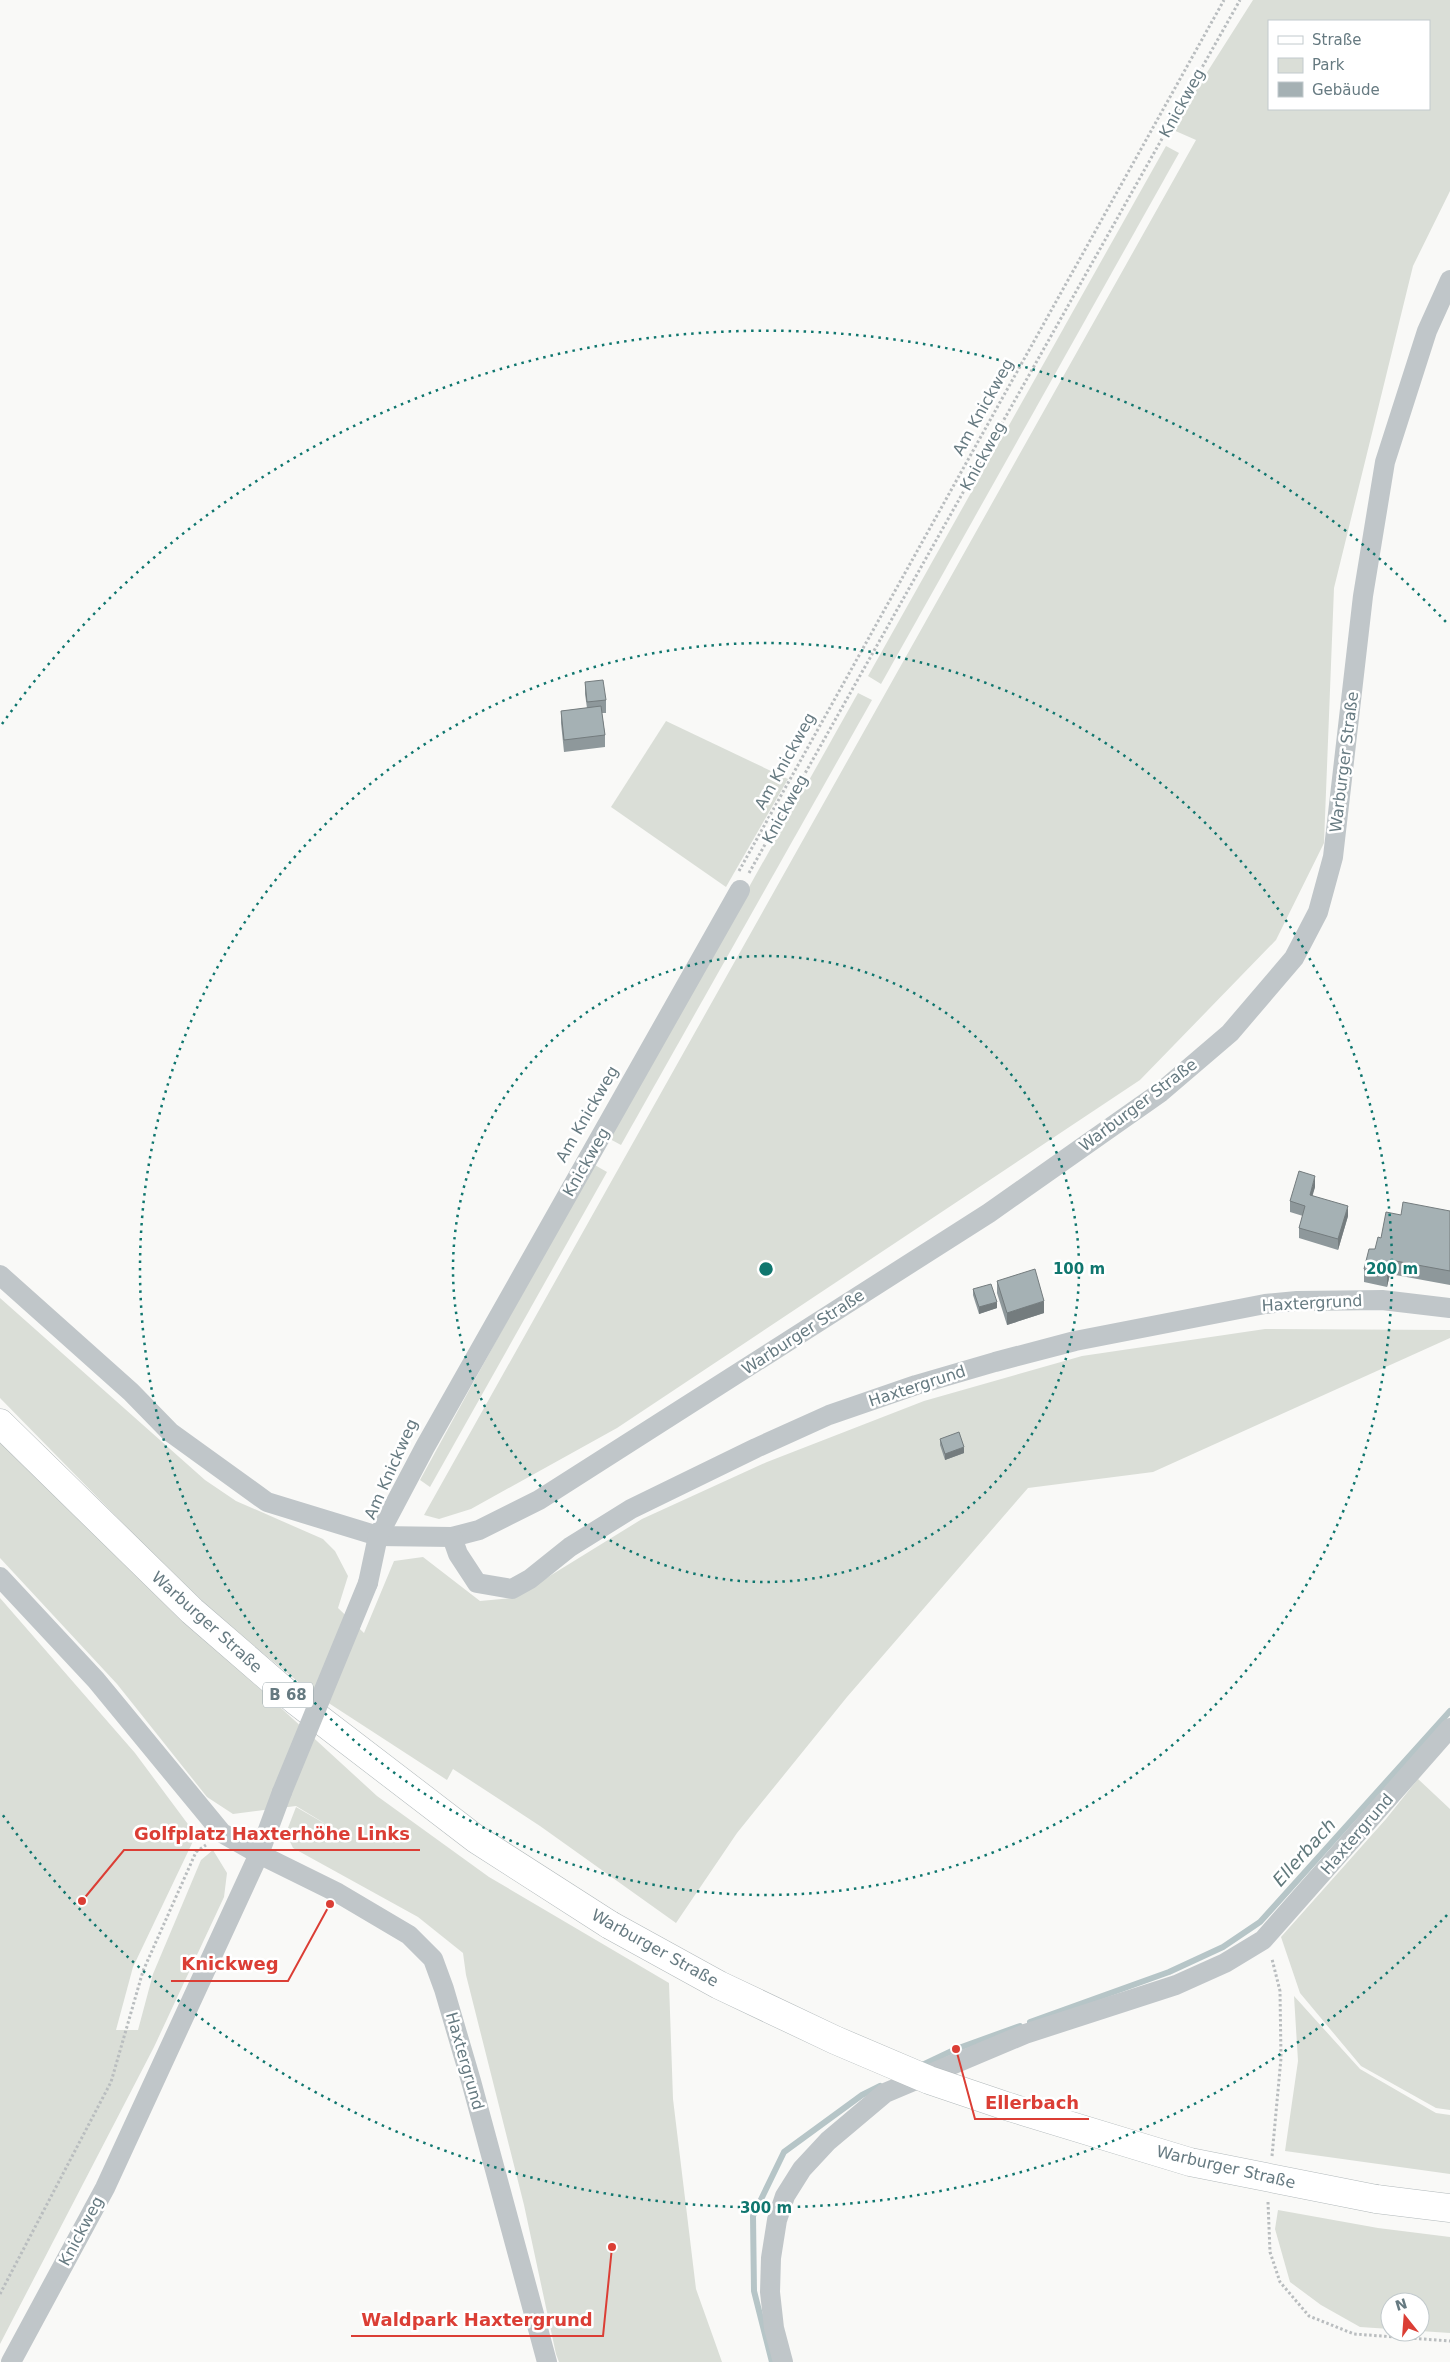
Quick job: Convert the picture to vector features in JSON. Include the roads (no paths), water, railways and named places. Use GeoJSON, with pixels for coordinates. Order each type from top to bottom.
{"type":"FeatureCollection","features":[{"type":"Feature","properties":{"kind":"main road","name":"Warburger Straße"},"geometry":{"type":"LineString","coordinates":[[0,1423],[192,1611],[296,1701],[476,1839],[610,1925],[719,1985],[835,2040],[929,2080],[1006,2106],[1190,2162],[1376,2199],[1450,2208]]}},
{"type":"Feature","properties":{"kind":"street","name":"Warburger Straße"},"geometry":{"type":"LineString","coordinates":[[0,1275],[131,1392],[170,1432],[267,1502],[378,1536],[452,1537],[479,1530],[539,1500],[989,1213],[1161,1092],[1230,1033],[1294,958],[1318,912],[1333,857],[1363,596],[1385,462],[1427,331],[1450,280]]}},
{"type":"Feature","properties":{"kind":"street","name":"Knickweg"},"geometry":{"type":"LineString","coordinates":[[11,2362],[105,2188],[259,1854],[282,1792],[368,1583],[378,1536],[430,1438],[738,883]]}},
{"type":"Feature","properties":{"kind":"street","name":"Haxtergrund"},"geometry":{"type":"LineString","coordinates":[[452,1537],[458,1554],[477,1583],[512,1589],[530,1579],[570,1547],[630,1509],[829,1415],[916,1385],[1075,1341],[1265,1304],[1297,1301],[1382,1300],[1450,1308]]}},
{"type":"Feature","properties":{"kind":"street","name":"Haxtergrund"},"geometry":{"type":"LineString","coordinates":[[0,1576],[96,1680],[222,1832],[259,1854],[338,1893],[409,1935],[433,1959],[464,2054],[547,2362]]}},
{"type":"Feature","properties":{"kind":"street","name":"Haxtergrund"},"geometry":{"type":"LineString","coordinates":[[783,2362],[774,2328],[770,2292],[771,2258],[776,2220],[784,2196],[798,2176],[828,2141],[885,2094],[1025,2034],[1176,1985],[1225,1963],[1263,1940],[1450,1728]]}},
{"type":"Feature","properties":{"kind":"waterway","name":"Ellerbach"},"geometry":{"type":"LineString","coordinates":[[1030,2022],[1169,1972],[1223,1947],[1260,1922],[1450,1711]]}},
{"type":"Feature","properties":{"kind":"waterway","name":"Ellerbach"},"geometry":{"type":"LineString","coordinates":[[918,2067],[956,2049],[1020,2026]]}},
{"type":"Feature","properties":{"kind":"waterway","name":"Ellerbach"},"geometry":{"type":"LineString","coordinates":[[772,2362],[754,2291],[753,2216],[784,2152],[862,2095],[880,2086]]}},
{"type":"Feature","properties":{"kind":"place","name":"Golfplatz Haxterhöhe Links"},"geometry":{"type":"Point","coordinates":[82,1901]}},
{"type":"Feature","properties":{"kind":"place","name":"Knickweg"},"geometry":{"type":"Point","coordinates":[330,1904]}},
{"type":"Feature","properties":{"kind":"place","name":"Ellerbach"},"geometry":{"type":"Point","coordinates":[956,2049]}},
{"type":"Feature","properties":{"kind":"place","name":"Waldpark Haxtergrund"},"geometry":{"type":"Point","coordinates":[612,2247]}}]}
